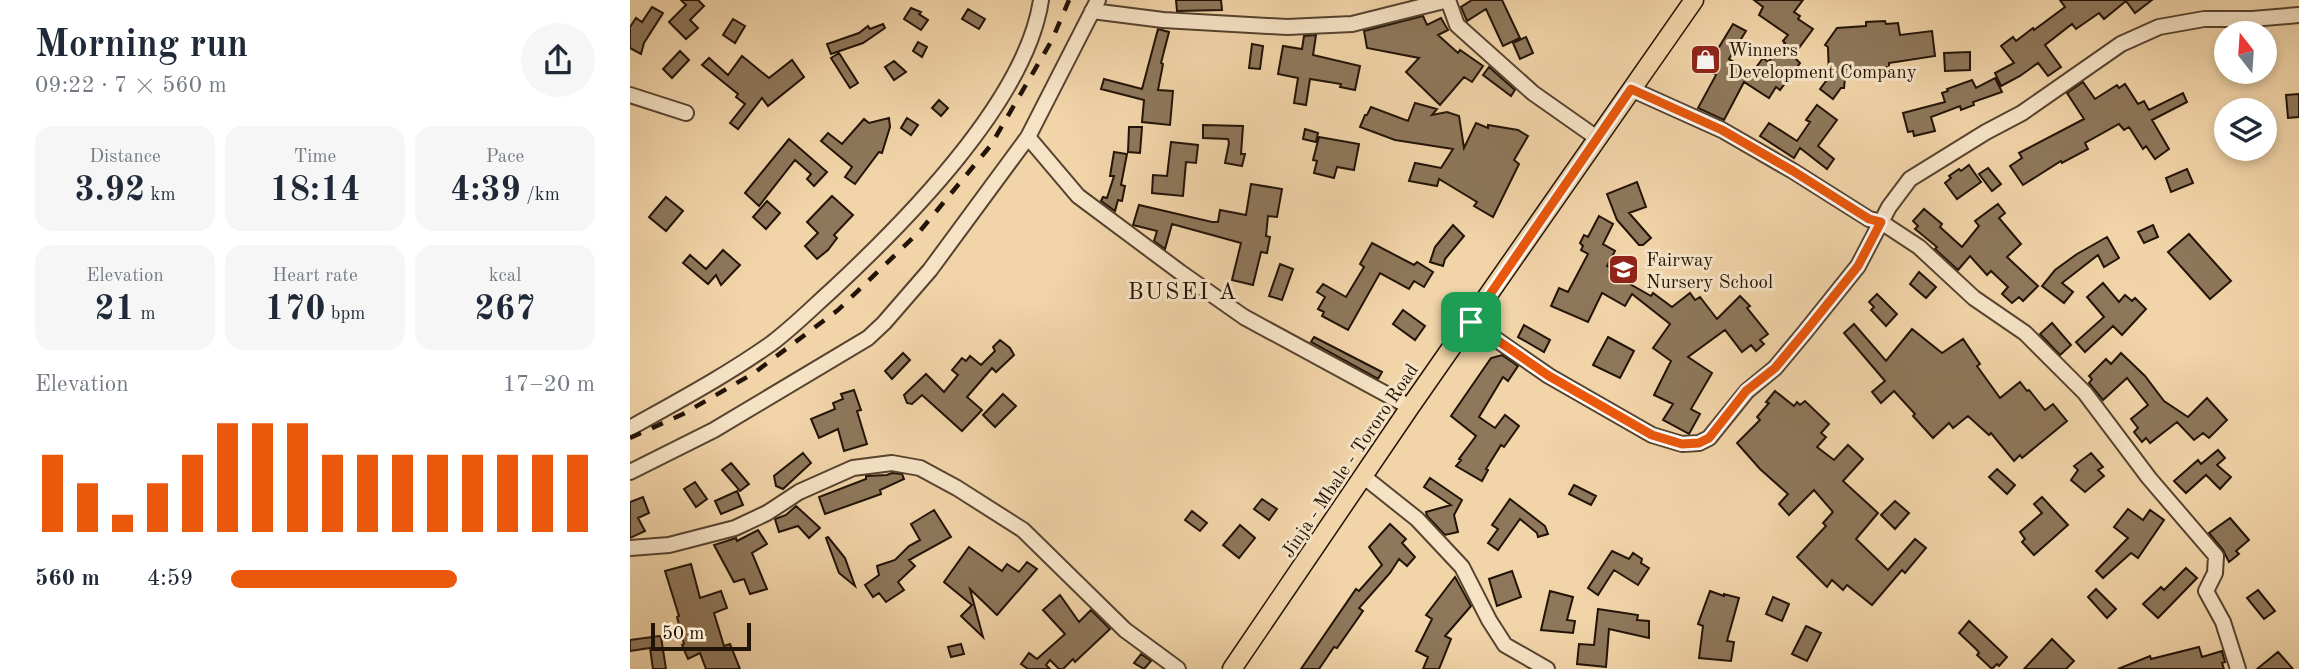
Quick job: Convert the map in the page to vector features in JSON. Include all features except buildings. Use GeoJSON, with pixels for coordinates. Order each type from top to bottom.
{"type":"FeatureCollection","features":[{"type":"Feature","properties":{"kind":"main road","name":"Jinja - Mbale - Tororo Road"},"geometry":{"type":"LineString","coordinates":[[1232,669],[1410,407],[1694,0]]}},
{"type":"Feature","properties":{"kind":"street"},"geometry":{"type":"LineString","coordinates":[[630,428],[773,342],[864,261],[908,215],[977,134],[1030,44],[1041,0]]}},
{"type":"Feature","properties":{"kind":"street"},"geometry":{"type":"LineString","coordinates":[[630,472],[714,430],[868,338],[884,323],[930,270],[1028,137],[1095,6],[1163,20],[1287,27],[1352,24],[1448,0],[1457,25],[1533,93],[1597,138]]}},
{"type":"Feature","properties":{"kind":"street"},"geometry":{"type":"LineString","coordinates":[[1471,322],[1549,376],[1652,435],[1682,444],[1699,443],[1709,438],[1746,391],[1775,368],[1858,266],[1889,208],[1910,179],[2022,113],[2121,44],[2159,27],[2204,19],[2299,15]]}},
{"type":"Feature","properties":{"kind":"street"},"geometry":{"type":"LineString","coordinates":[[1631,89],[1722,130],[1869,219],[1881,222],[1919,247],[1974,298],[2025,333],[2085,393],[2162,494],[2216,556],[2215,573],[2206,591],[2222,622],[2238,669]]}},
{"type":"Feature","properties":{"kind":"street"},"geometry":{"type":"LineString","coordinates":[[630,95],[686,113]]}},
{"type":"Feature","properties":{"kind":"street"},"geometry":{"type":"LineString","coordinates":[[1028,137],[1079,196],[1180,272],[1244,317],[1410,407]]}},
{"type":"Feature","properties":{"kind":"street"},"geometry":{"type":"LineString","coordinates":[[630,548],[669,545],[736,528],[767,513],[799,492],[853,468],[891,463],[920,468],[1023,530],[1125,630],[1178,669]]}},
{"type":"Feature","properties":{"kind":"street"},"geometry":{"type":"LineString","coordinates":[[1363,476],[1417,519],[1462,567],[1505,645],[1547,669]]}},
{"type":"Feature","properties":{"kind":"railway"},"geometry":{"type":"LineString","coordinates":[[630,438],[683,414],[754,373],[838,310],[920,231],[991,145],[1052,40],[1069,0]]}},
{"type":"Feature","properties":{"kind":"place","name":"Winners Development Company"},"geometry":{"type":"Point","coordinates":[1705,60]}},
{"type":"Feature","properties":{"kind":"place","name":"Fairway Nursery School"},"geometry":{"type":"Point","coordinates":[1623,270]}},
{"type":"Feature","properties":{"kind":"district","name":"BUSEI A"},"geometry":{"type":"Point","coordinates":[1183,291]}},
{"type":"Feature","properties":{"kind":"route"},"geometry":{"type":"LineString","coordinates":[[1631,89],[1722,130],[1869,219],[1881,222],[1858,266],[1805,332],[1775,368],[1746,391],[1709,438],[1699,443],[1682,444],[1652,435],[1549,376],[1471,322],[1631,89]]}}]}
